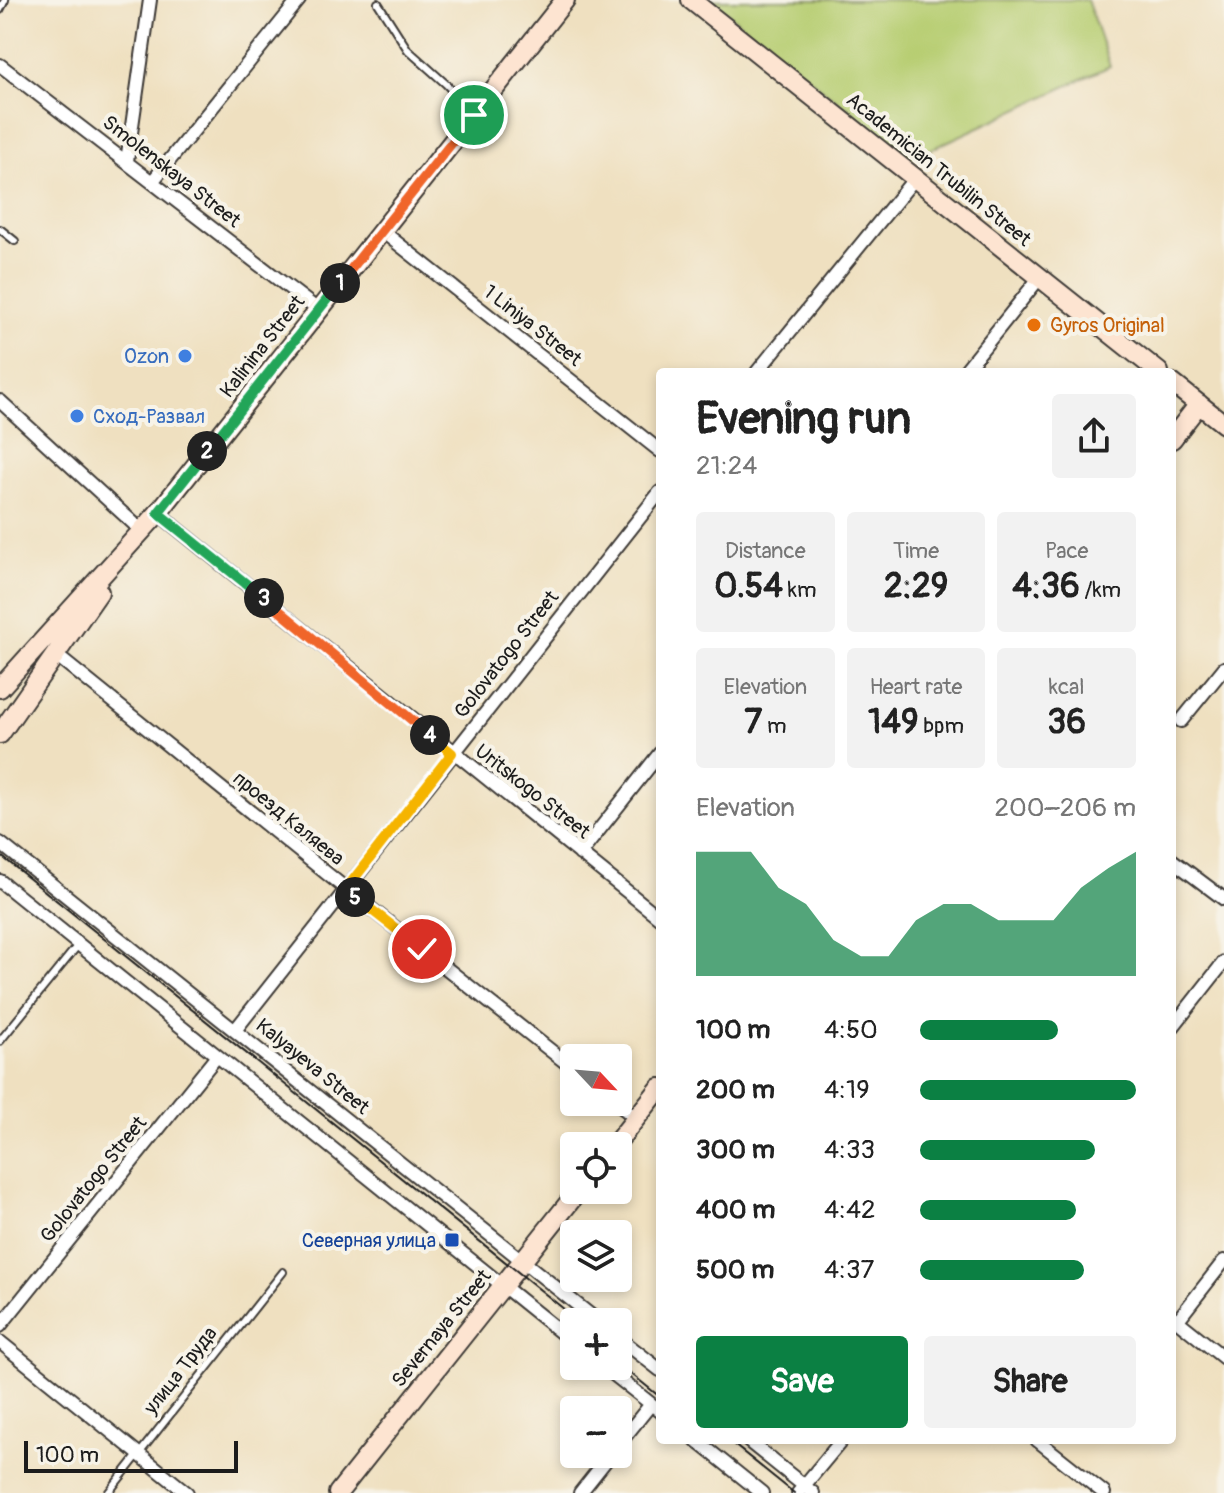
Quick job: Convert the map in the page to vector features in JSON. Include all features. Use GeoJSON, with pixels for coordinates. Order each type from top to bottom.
{"type":"FeatureCollection","features":[{"type":"Feature","properties":{"kind":"main road","name":"Kalinina Street"},"geometry":{"type":"LineString","coordinates":[[0,688],[158,513],[565,0]]}},
{"type":"Feature","properties":{"kind":"main road","name":"Academician Trubilin Street"},"geometry":{"type":"LineString","coordinates":[[691,0],[1154,368]]}},
{"type":"Feature","properties":{"kind":"main road"},"geometry":{"type":"LineString","coordinates":[[1176,386],[1224,424]]}},
{"type":"Feature","properties":{"kind":"main road"},"geometry":{"type":"LineString","coordinates":[[1176,432],[1199,404]]}},
{"type":"Feature","properties":{"kind":"main road","name":"Kalinina Street"},"geometry":{"type":"LineString","coordinates":[[0,734],[142,531]]}},
{"type":"Feature","properties":{"kind":"main road"},"geometry":{"type":"LineString","coordinates":[[625,1132],[656,1093]]}},
{"type":"Feature","properties":{"kind":"main road","name":"Severnaya Street"},"geometry":{"type":"LineString","coordinates":[[338,1493],[568,1204]]}},
{"type":"Feature","properties":{"kind":"street"},"geometry":{"type":"LineString","coordinates":[[127,161],[150,0]]}},
{"type":"Feature","properties":{"kind":"street"},"geometry":{"type":"LineString","coordinates":[[152,182],[299,0]]}},
{"type":"Feature","properties":{"kind":"street","name":"Smolenskaya Street"},"geometry":{"type":"LineString","coordinates":[[0,65],[318,310]]}},
{"type":"Feature","properties":{"kind":"street"},"geometry":{"type":"LineString","coordinates":[[760,368],[915,178]]}},
{"type":"Feature","properties":{"kind":"street","name":"1 Liniya Street"},"geometry":{"type":"LineString","coordinates":[[382,231],[656,448]]}},
{"type":"Feature","properties":{"kind":"street"},"geometry":{"type":"LineString","coordinates":[[967,368],[1040,277]]}},
{"type":"Feature","properties":{"kind":"street"},"geometry":{"type":"LineString","coordinates":[[0,401],[142,531]]}},
{"type":"Feature","properties":{"kind":"street","name":"Golovatogo Street"},"geometry":{"type":"LineString","coordinates":[[236,1029],[656,497]]}},
{"type":"Feature","properties":{"kind":"street","name":"Uritskogo Street"},"geometry":{"type":"LineString","coordinates":[[158,513],[656,915]]}},
{"type":"Feature","properties":{"kind":"street","name":"проезд Каляева"},"geometry":{"type":"LineString","coordinates":[[56,655],[560,1058]]}},
{"type":"Feature","properties":{"kind":"street"},"geometry":{"type":"LineString","coordinates":[[1181,721],[1224,668]]}},
{"type":"Feature","properties":{"kind":"street"},"geometry":{"type":"LineString","coordinates":[[580,854],[656,758]]}},
{"type":"Feature","properties":{"kind":"street","name":"Kalyayeva Street"},"geometry":{"type":"LineString","coordinates":[[0,843],[582,1308]]}},
{"type":"Feature","properties":{"kind":"street"},"geometry":{"type":"LineString","coordinates":[[1176,863],[1224,899]]}},
{"type":"Feature","properties":{"kind":"street"},"geometry":{"type":"LineString","coordinates":[[0,881],[560,1332]]}},
{"type":"Feature","properties":{"kind":"street"},"geometry":{"type":"LineString","coordinates":[[1176,1023],[1224,962]]}},
{"type":"Feature","properties":{"kind":"street","name":"Golovatogo Street"},"geometry":{"type":"LineString","coordinates":[[0,1326],[217,1056]]}},
{"type":"Feature","properties":{"kind":"street"},"geometry":{"type":"LineString","coordinates":[[632,1115],[636,1118]]}},
{"type":"Feature","properties":{"kind":"street"},"geometry":{"type":"LineString","coordinates":[[1176,1317],[1224,1261]]}},
{"type":"Feature","properties":{"kind":"street"},"geometry":{"type":"LineString","coordinates":[[1176,1319],[1224,1358]]}},
{"type":"Feature","properties":{"kind":"street"},"geometry":{"type":"LineString","coordinates":[[0,1342],[187,1493]]}},
{"type":"Feature","properties":{"kind":"street"},"geometry":{"type":"LineString","coordinates":[[632,1348],[656,1367]]}},
{"type":"Feature","properties":{"kind":"street"},"geometry":{"type":"LineString","coordinates":[[620,1380],[655,1408],[632,1431]]}},
{"type":"Feature","properties":{"kind":"street"},"geometry":{"type":"LineString","coordinates":[[701,1444],[762,1493]]}},
{"type":"Feature","properties":{"kind":"street"},"geometry":{"type":"LineString","coordinates":[[752,1444],[805,1490],[839,1444]]}},
{"type":"Feature","properties":{"kind":"street"},"geometry":{"type":"LineString","coordinates":[[1042,1444],[1104,1493]]}},
{"type":"Feature","properties":{"kind":"street"},"geometry":{"type":"LineString","coordinates":[[580,1493],[600,1468]]}},
{"type":"Feature","properties":{"kind":"lane"},"geometry":{"type":"LineString","coordinates":[[0,10],[5,0]]}},
{"type":"Feature","properties":{"kind":"lane"},"geometry":{"type":"LineString","coordinates":[[378,3],[408,50],[446,84],[474,115]]}},
{"type":"Feature","properties":{"kind":"lane"},"geometry":{"type":"LineString","coordinates":[[0,229],[15,241]]}},
{"type":"Feature","properties":{"kind":"lane"},"geometry":{"type":"LineString","coordinates":[[0,1041],[78,945]]}},
{"type":"Feature","properties":{"kind":"lane","name":"улица Труда"},"geometry":{"type":"LineString","coordinates":[[108,1493],[283,1272]]}},
{"type":"Feature","properties":{"kind":"green space"},"geometry":{"type":"Polygon","coordinates":[[[711,0],[1087,0],[1110,66],[910,159],[711,0]]]}},
{"type":"Feature","properties":{"kind":"tram line"},"geometry":{"type":"LineString","coordinates":[[0,855],[563,1308]]}},
{"type":"Feature","properties":{"kind":"tram line"},"geometry":{"type":"LineString","coordinates":[[632,1374],[656,1394]]}},
{"type":"Feature","properties":{"kind":"tram line"},"geometry":{"type":"LineString","coordinates":[[733,1444],[794,1493]]}},
{"type":"Feature","properties":{"kind":"place","name":"Gyros Original"},"geometry":{"type":"Point","coordinates":[1034,325]}},
{"type":"Feature","properties":{"kind":"place","name":"Ozon"},"geometry":{"type":"Point","coordinates":[185,356]}},
{"type":"Feature","properties":{"kind":"place","name":"Сход-Развал"},"geometry":{"type":"Point","coordinates":[77,416]}},
{"type":"Feature","properties":{"kind":"place","name":"Северная улица"},"geometry":{"type":"Point","coordinates":[452,1240]}},
{"type":"Feature","properties":{"kind":"route"},"geometry":{"type":"LineString","coordinates":[[422,949],[346,889],[452,753],[158,513],[474,115]]}}]}
